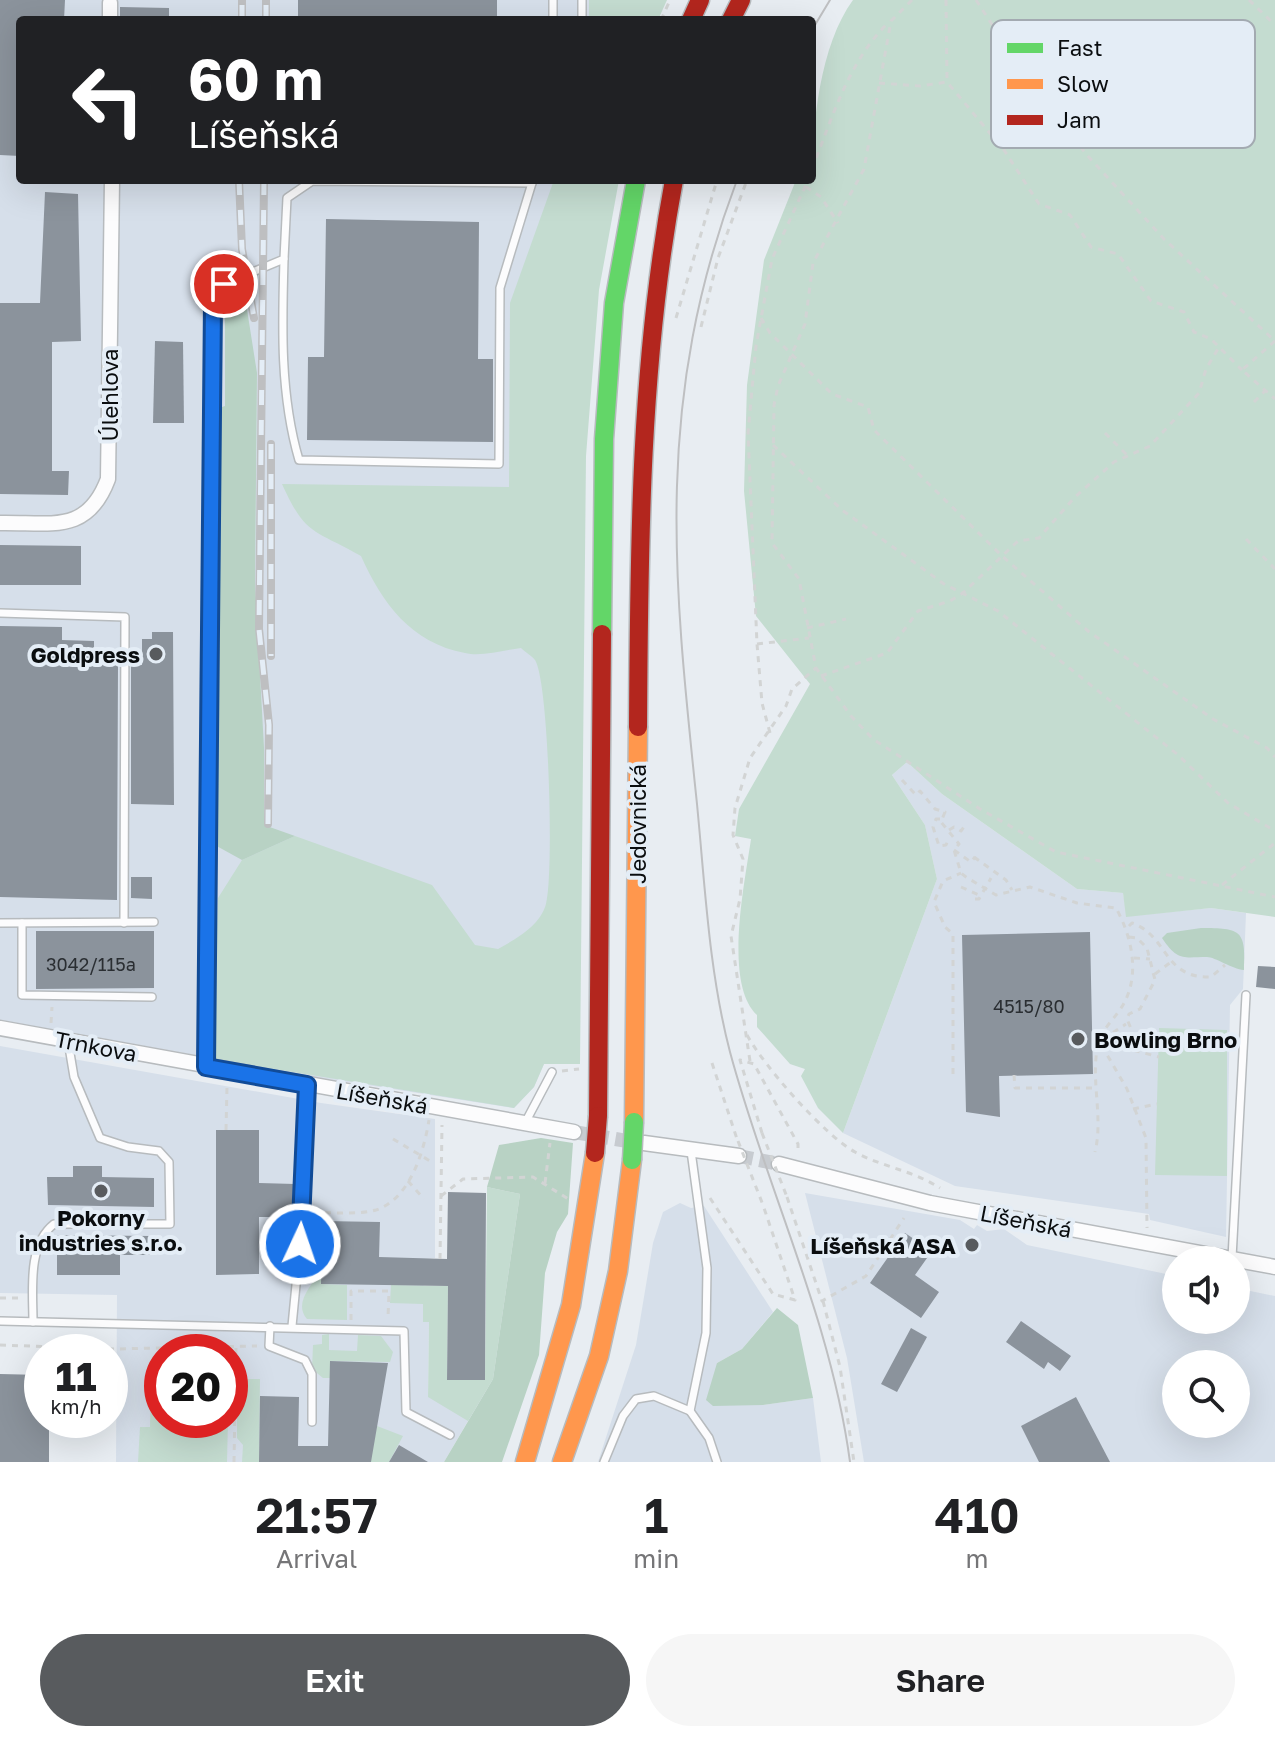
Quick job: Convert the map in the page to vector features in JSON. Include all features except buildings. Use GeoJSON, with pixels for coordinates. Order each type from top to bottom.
{"type":"FeatureCollection","features":[{"type":"Feature","properties":{"kind":"main road","name":"Jedovnická"},"geometry":{"type":"LineString","coordinates":[[525,1462],[571,1305],[595,1153],[598,1116],[604,439],[614,303],[635,184]]}},
{"type":"Feature","properties":{"kind":"main road","name":"Jedovnická"},"geometry":{"type":"LineString","coordinates":[[562,1462],[599,1356],[618,1271],[632,1160],[640,497],[647,352],[661,242],[673,184]]}},
{"type":"Feature","properties":{"kind":"street","name":"Úlehlova"},"geometry":{"type":"LineString","coordinates":[[0,523],[73,522],[90,513],[101,499],[108,479],[112,184]]}},
{"type":"Feature","properties":{"kind":"street","name":"Trnkova"},"geometry":{"type":"LineString","coordinates":[[0,1028],[199,1066]]}},
{"type":"Feature","properties":{"kind":"street","name":"Líšeňská"},"geometry":{"type":"LineString","coordinates":[[199,1066],[574,1132]]}},
{"type":"Feature","properties":{"kind":"street"},"geometry":{"type":"LineString","coordinates":[[644,1143],[691,1149],[738,1149]]}},
{"type":"Feature","properties":{"kind":"street","name":"Líšeňská"},"geometry":{"type":"LineString","coordinates":[[779,1164],[941,1205],[1166,1246]]}},
{"type":"Feature","properties":{"kind":"street","name":"Líšeňská"},"geometry":{"type":"LineString","coordinates":[[1250,1262],[1275,1267]]}},
{"type":"Feature","properties":{"kind":"lane"},"geometry":{"type":"LineString","coordinates":[[308,184],[287,198],[284,259],[282,330],[288,421],[299,460],[499,464],[500,288],[531,184]]}},
{"type":"Feature","properties":{"kind":"lane"},"geometry":{"type":"LineString","coordinates":[[199,1066],[213,302],[224,284],[284,259]]}},
{"type":"Feature","properties":{"kind":"lane"},"geometry":{"type":"LineString","coordinates":[[0,613],[125,617],[124,923]]}},
{"type":"Feature","properties":{"kind":"lane"},"geometry":{"type":"LineString","coordinates":[[0,923],[154,922]]}},
{"type":"Feature","properties":{"kind":"lane"},"geometry":{"type":"LineString","coordinates":[[22,923],[22,995],[152,997]]}},
{"type":"Feature","properties":{"kind":"lane"},"geometry":{"type":"LineString","coordinates":[[1233,1246],[1246,995]]}},
{"type":"Feature","properties":{"kind":"lane"},"geometry":{"type":"LineString","coordinates":[[33,1322],[37,1247],[42,1233],[54,1224],[170,1224],[169,1162],[159,1151],[128,1147],[100,1138],[74,1077],[68,1041]]}},
{"type":"Feature","properties":{"kind":"lane"},"geometry":{"type":"LineString","coordinates":[[524,1125],[552,1072]]}},
{"type":"Feature","properties":{"kind":"lane"},"geometry":{"type":"LineString","coordinates":[[292,1326],[303,1213],[301,1180],[307,1085]]}},
{"type":"Feature","properties":{"kind":"lane"},"geometry":{"type":"LineString","coordinates":[[690,1411],[706,1333],[707,1268],[691,1149]]}},
{"type":"Feature","properties":{"kind":"lane"},"geometry":{"type":"LineString","coordinates":[[0,1321],[404,1331],[406,1412],[450,1435]]}},
{"type":"Feature","properties":{"kind":"lane"},"geometry":{"type":"LineString","coordinates":[[270,1326],[269,1346],[305,1360],[312,1374],[312,1422]]}},
{"type":"Feature","properties":{"kind":"lane"},"geometry":{"type":"LineString","coordinates":[[604,1462],[623,1416],[636,1399],[654,1396],[690,1411],[709,1438],[717,1462]]}},
{"type":"Feature","properties":{"kind":"path"},"geometry":{"type":"LineString","coordinates":[[816,158],[834,111],[868,41],[912,0]]}},
{"type":"Feature","properties":{"kind":"path"},"geometry":{"type":"LineString","coordinates":[[946,0],[947,82],[991,134]]}},
{"type":"Feature","properties":{"kind":"path"},"geometry":{"type":"LineString","coordinates":[[976,0],[991,23]]}},
{"type":"Feature","properties":{"kind":"path"},"geometry":{"type":"LineString","coordinates":[[1249,0],[1275,25]]}},
{"type":"Feature","properties":{"kind":"path"},"geometry":{"type":"LineString","coordinates":[[891,21],[864,169],[838,223],[813,263],[805,324],[774,405],[772,543],[799,579],[816,668],[873,739],[980,809],[1056,852],[1275,897]]}},
{"type":"Feature","properties":{"kind":"path"},"geometry":{"type":"LineString","coordinates":[[879,83],[920,86],[947,82]]}},
{"type":"Feature","properties":{"kind":"path"},"geometry":{"type":"LineString","coordinates":[[1002,148],[1039,204],[1070,215],[1091,247],[1118,254],[1151,301],[1184,312],[1194,332],[1219,347],[1275,399]]}},
{"type":"Feature","properties":{"kind":"path"},"geometry":{"type":"LineString","coordinates":[[1081,148],[1164,239],[1275,341],[1242,370]]}},
{"type":"Feature","properties":{"kind":"path"},"geometry":{"type":"LineString","coordinates":[[676,318],[716,184]]}},
{"type":"Feature","properties":{"kind":"path"},"geometry":{"type":"LineString","coordinates":[[701,327],[718,258],[746,184]]}},
{"type":"Feature","properties":{"kind":"path"},"geometry":{"type":"LineString","coordinates":[[770,733],[762,703],[757,644],[748,433],[761,318],[772,259],[806,184]]}},
{"type":"Feature","properties":{"kind":"path"},"geometry":{"type":"LineString","coordinates":[[809,184],[838,223]]}},
{"type":"Feature","properties":{"kind":"path"},"geometry":{"type":"LineString","coordinates":[[761,318],[770,333],[832,394],[868,407],[874,430],[1002,556],[1088,631],[1213,719],[1267,748],[1275,757]]}},
{"type":"Feature","properties":{"kind":"path"},"geometry":{"type":"LineString","coordinates":[[821,676],[887,653],[918,611],[950,601],[963,593],[1018,541],[1039,538],[1074,498],[1114,462],[1150,446],[1199,393],[1206,369],[1219,347]]}},
{"type":"Feature","properties":{"kind":"path"},"geometry":{"type":"LineString","coordinates":[[1254,402],[1265,391]]}},
{"type":"Feature","properties":{"kind":"path"},"geometry":{"type":"LineString","coordinates":[[1105,433],[1128,456]]}},
{"type":"Feature","properties":{"kind":"path"},"geometry":{"type":"LineString","coordinates":[[773,445],[842,510],[963,593],[998,611],[1177,754],[1228,803],[1275,831]]}},
{"type":"Feature","properties":{"kind":"path"},"geometry":{"type":"LineString","coordinates":[[1246,539],[1275,569]]}},
{"type":"Feature","properties":{"kind":"path"},"geometry":{"type":"LineString","coordinates":[[807,628],[846,619]]}},
{"type":"Feature","properties":{"kind":"path"},"geometry":{"type":"LineString","coordinates":[[757,644],[809,638]]}},
{"type":"Feature","properties":{"kind":"path"},"geometry":{"type":"LineString","coordinates":[[795,1167],[798,1144],[750,1061],[731,936],[740,899],[743,859],[733,835],[741,776],[750,758],[770,733],[792,689],[816,668]]}},
{"type":"Feature","properties":{"kind":"path"},"geometry":{"type":"LineString","coordinates":[[902,780],[916,795],[920,791],[935,809],[952,813]]}},
{"type":"Feature","properties":{"kind":"path"},"geometry":{"type":"LineString","coordinates":[[940,819],[949,830],[950,837],[946,845],[939,846],[933,827],[936,819],[945,813]]}},
{"type":"Feature","properties":{"kind":"path"},"geometry":{"type":"LineString","coordinates":[[949,830],[954,827],[961,831],[964,827]]}},
{"type":"Feature","properties":{"kind":"path"},"geometry":{"type":"LineString","coordinates":[[950,837],[960,845],[954,850]]}},
{"type":"Feature","properties":{"kind":"path"},"geometry":{"type":"LineString","coordinates":[[1222,885],[1275,843]]}},
{"type":"Feature","properties":{"kind":"path"},"geometry":{"type":"LineString","coordinates":[[954,850],[971,862],[974,857],[1006,880],[1012,890]]}},
{"type":"Feature","properties":{"kind":"path"},"geometry":{"type":"LineString","coordinates":[[954,850],[961,873],[996,895],[1030,887],[1077,903],[1116,908]]}},
{"type":"Feature","properties":{"kind":"path"},"geometry":{"type":"LineString","coordinates":[[953,1074],[953,934],[945,927],[934,902],[943,881],[961,873]]}},
{"type":"Feature","properties":{"kind":"path"},"geometry":{"type":"LineString","coordinates":[[975,899],[979,899],[991,878]]}},
{"type":"Feature","properties":{"kind":"path"},"geometry":{"type":"LineString","coordinates":[[961,887],[979,895]]}},
{"type":"Feature","properties":{"kind":"path"},"geometry":{"type":"LineString","coordinates":[[1095,1152],[1100,1130],[1097,1088],[1099,1041],[1122,1008],[1134,958],[1129,926],[1116,908],[1117,901]]}},
{"type":"Feature","properties":{"kind":"path"},"geometry":{"type":"LineString","coordinates":[[1129,926],[1132,923],[1143,927],[1171,962],[1195,977],[1215,976],[1225,965]]}},
{"type":"Feature","properties":{"kind":"path"},"geometry":{"type":"LineString","coordinates":[[1145,945],[1150,936]]}},
{"type":"Feature","properties":{"kind":"path"},"geometry":{"type":"LineString","coordinates":[[1099,1041],[1126,1024],[1129,1014],[1144,1003],[1155,983],[1145,945],[1137,938],[1129,937]]}},
{"type":"Feature","properties":{"kind":"path"},"geometry":{"type":"LineString","coordinates":[[1134,958],[1150,959]]}},
{"type":"Feature","properties":{"kind":"path"},"geometry":{"type":"LineString","coordinates":[[1154,974],[1171,962]]}},
{"type":"Feature","properties":{"kind":"path"},"geometry":{"type":"LineString","coordinates":[[1122,1008],[1129,1014]]}},
{"type":"Feature","properties":{"kind":"path"},"geometry":{"type":"LineString","coordinates":[[1126,1024],[1136,1041],[1135,1050]]}},
{"type":"Feature","properties":{"kind":"path"},"geometry":{"type":"LineString","coordinates":[[747,1034],[760,1058],[840,1141],[856,1153],[905,1169],[932,1183],[944,1191],[941,1205]]}},
{"type":"Feature","properties":{"kind":"path"},"geometry":{"type":"LineString","coordinates":[[1092,1041],[1159,1057]]}},
{"type":"Feature","properties":{"kind":"path"},"geometry":{"type":"LineString","coordinates":[[1099,1041],[1127,1089],[1146,1138],[1147,1228]]}},
{"type":"Feature","properties":{"kind":"path"},"geometry":{"type":"LineString","coordinates":[[750,1061],[740,1060],[762,1133],[822,1301],[840,1367],[854,1462]]}},
{"type":"Feature","properties":{"kind":"path"},"geometry":{"type":"LineString","coordinates":[[697,1188],[707,1189],[773,1294],[795,1300],[763,1205],[738,1149],[712,1063]]}},
{"type":"Feature","properties":{"kind":"path"},"geometry":{"type":"LineString","coordinates":[[552,1072],[583,1069]]}},
{"type":"Feature","properties":{"kind":"path"},"geometry":{"type":"LineString","coordinates":[[1014,1075],[1015,1088],[1097,1088]]}},
{"type":"Feature","properties":{"kind":"path"},"geometry":{"type":"LineString","coordinates":[[1133,1109],[1157,1104]]}},
{"type":"Feature","properties":{"kind":"path"},"geometry":{"type":"LineString","coordinates":[[440,1259],[443,1117]]}},
{"type":"Feature","properties":{"kind":"path"},"geometry":{"type":"LineString","coordinates":[[303,1213],[375,1210],[393,1200],[408,1181],[420,1156],[429,1120]]}},
{"type":"Feature","properties":{"kind":"path"},"geometry":{"type":"LineString","coordinates":[[545,1183],[550,1135]]}},
{"type":"Feature","properties":{"kind":"path"},"geometry":{"type":"LineString","coordinates":[[393,1139],[430,1161]]}},
{"type":"Feature","properties":{"kind":"path"},"geometry":{"type":"LineString","coordinates":[[441,1196],[463,1179],[533,1177],[573,1202]]}},
{"type":"Feature","properties":{"kind":"path"},"geometry":{"type":"LineString","coordinates":[[408,1181],[424,1199]]}},
{"type":"Feature","properties":{"kind":"path"},"geometry":{"type":"LineString","coordinates":[[822,1301],[866,1276],[904,1218]]}},
{"type":"Feature","properties":{"kind":"path"},"geometry":{"type":"LineString","coordinates":[[351,1285],[351,1329]]}},
{"type":"Feature","properties":{"kind":"path"},"geometry":{"type":"LineString","coordinates":[[351,1291],[389,1291],[388,1330]]}},
{"type":"Feature","properties":{"kind":"path"},"geometry":{"type":"LineString","coordinates":[[0,1298],[33,1298]]}},
{"type":"Feature","properties":{"kind":"path"},"geometry":{"type":"LineString","coordinates":[[0,1345],[144,1348]]}},
{"type":"Feature","properties":{"kind":"path"},"geometry":{"type":"LineString","coordinates":[[248,1346],[269,1346]]}},
{"type":"Feature","properties":{"kind":"path"},"geometry":{"type":"LineString","coordinates":[[234,1438],[234,1462]]}},
{"type":"Feature","properties":{"kind":"shaded area"},"geometry":{"type":"Polygon","coordinates":[[[0,0],[642,0],[645,16],[16,16],[16,184],[614,184],[596,272],[581,481],[577,1064],[544,1064],[534,1087],[514,1108],[322,1078],[0,1020],[0,0]]]}},
{"type":"Feature","properties":{"kind":"shaded area"},"geometry":{"type":"Polygon","coordinates":[[[907,762],[942,794],[1077,889],[1123,893],[1127,916],[1211,908],[1246,913],[1243,989],[1230,1005],[1226,1237],[1150,1220],[1149,1214],[955,1186],[843,1133],[937,879],[925,825],[892,775],[907,762]]]}},
{"type":"Feature","properties":{"kind":"shaded area"},"geometry":{"type":"Polygon","coordinates":[[[0,1046],[321,1103],[435,1119],[435,1258],[424,1259],[423,1321],[429,1322],[428,1396],[482,1397],[444,1462],[116,1462],[116,1438],[128,1438],[128,1334],[117,1334],[117,1295],[0,1293],[0,1046]]]}},
{"type":"Feature","properties":{"kind":"shaded area"},"geometry":{"type":"Polygon","coordinates":[[[805,1193],[960,1220],[974,1229],[977,1225],[987,1231],[1004,1229],[1027,1245],[1162,1273],[1162,1334],[1250,1334],[1250,1291],[1275,1296],[1275,1462],[864,1462],[847,1358],[805,1193]]]}},
{"type":"Feature","properties":{"kind":"shaded area"},"geometry":{"type":"Polygon","coordinates":[[[680,1203],[691,1208],[704,1206],[773,1312],[742,1349],[717,1363],[763,1405],[813,1398],[821,1462],[598,1462],[636,1345],[653,1243],[663,1212],[680,1203]]]}},
{"type":"Feature","properties":{"kind":"green space"},"geometry":{"type":"Polygon","coordinates":[[[589,0],[667,0],[660,16],[589,16],[589,0]]]}},
{"type":"Feature","properties":{"kind":"green space"},"geometry":{"type":"Polygon","coordinates":[[[853,0],[1275,0],[1275,917],[1211,908],[1126,917],[1123,893],[1077,889],[942,794],[907,762],[892,775],[925,825],[937,879],[843,1133],[818,1108],[801,1076],[805,1069],[790,1064],[757,1027],[757,1015],[747,1000],[741,980],[739,931],[751,839],[735,836],[739,809],[810,684],[756,616],[744,491],[747,385],[764,260],[794,184],[816,184],[816,111],[826,62],[842,18],[853,0]]]}},
{"type":"Feature","properties":{"kind":"green space"},"geometry":{"type":"Polygon","coordinates":[[[553,184],[618,184],[599,290],[586,456],[580,1064],[544,1064],[534,1087],[514,1108],[212,1059],[218,898],[242,860],[295,836],[432,885],[475,945],[498,949],[526,931],[543,912],[550,857],[549,779],[544,703],[535,660],[521,648],[485,654],[465,653],[446,648],[414,630],[389,605],[361,556],[305,523],[282,484],[509,487],[510,303],[553,184]]]}},
{"type":"Feature","properties":{"kind":"green space"},"geometry":{"type":"Polygon","coordinates":[[[238,282],[243,284],[257,373],[255,582],[264,748],[264,825],[295,836],[242,860],[213,844],[216,409],[225,406],[225,290],[238,282]]]}},
{"type":"Feature","properties":{"kind":"green space"},"geometry":{"type":"Polygon","coordinates":[[[1201,928],[1225,929],[1238,934],[1244,947],[1244,970],[1210,958],[1177,955],[1162,938],[1167,933],[1201,928]]]}},
{"type":"Feature","properties":{"kind":"green space"},"geometry":{"type":"Polygon","coordinates":[[[1159,1028],[1227,1030],[1227,1176],[1155,1175],[1159,1028]]]}},
{"type":"Feature","properties":{"kind":"green space"},"geometry":{"type":"Polygon","coordinates":[[[541,1138],[573,1143],[568,1214],[557,1232],[545,1273],[539,1355],[502,1462],[444,1462],[493,1379],[520,1194],[487,1187],[499,1145],[541,1138]]]}},
{"type":"Feature","properties":{"kind":"green space"},"geometry":{"type":"Polygon","coordinates":[[[487,1187],[520,1194],[493,1379],[468,1421],[428,1397],[429,1322],[423,1322],[423,1304],[390,1303],[391,1285],[448,1286],[447,1379],[485,1380],[487,1187]]]}},
{"type":"Feature","properties":{"kind":"green space"},"geometry":{"type":"Polygon","coordinates":[[[322,1269],[322,1284],[347,1285],[347,1320],[307,1319],[303,1313],[303,1300],[322,1269]]]}},
{"type":"Feature","properties":{"kind":"green space"},"geometry":{"type":"Polygon","coordinates":[[[777,1308],[798,1325],[813,1398],[763,1405],[713,1406],[706,1400],[717,1363],[742,1349],[777,1308]]]}},
{"type":"Feature","properties":{"kind":"green space"},"geometry":{"type":"Polygon","coordinates":[[[329,1334],[329,1350],[357,1351],[358,1335],[381,1336],[393,1352],[390,1362],[331,1361],[330,1378],[323,1378],[312,1369],[313,1345],[322,1344],[322,1335],[329,1334]]]}},
{"type":"Feature","properties":{"kind":"green space"},"geometry":{"type":"Polygon","coordinates":[[[248,1379],[260,1379],[259,1462],[242,1462],[243,1445],[237,1438],[248,1438],[248,1379]]]}},
{"type":"Feature","properties":{"kind":"green space"},"geometry":{"type":"Polygon","coordinates":[[[377,1426],[403,1436],[389,1462],[370,1462],[377,1426]]]}},
{"type":"Feature","properties":{"kind":"green space"},"geometry":{"type":"Polygon","coordinates":[[[140,1427],[144,1427],[144,1438],[228,1438],[227,1462],[138,1462],[140,1427]]]}},
{"type":"Feature","properties":{"kind":"tunnel"},"geometry":{"type":"LineString","coordinates":[[574,1132],[639,1143]]}},
{"type":"Feature","properties":{"kind":"tunnel"},"geometry":{"type":"LineString","coordinates":[[739,1156],[779,1164]]}},
{"type":"Feature","properties":{"kind":"tram line"},"geometry":{"type":"LineString","coordinates":[[816,23],[830,0]]}},
{"type":"Feature","properties":{"kind":"tram line"},"geometry":{"type":"LineString","coordinates":[[736,184],[710,261],[692,338],[682,414],[677,489],[677,564],[688,721],[709,929],[723,1022],[745,1103],[828,1357],[850,1462]]}},
{"type":"Feature","properties":{"kind":"railway"},"geometry":{"type":"LineString","coordinates":[[242,0],[242,16]]}},
{"type":"Feature","properties":{"kind":"railway"},"geometry":{"type":"LineString","coordinates":[[266,0],[266,16]]}},
{"type":"Feature","properties":{"kind":"railway"},"geometry":{"type":"LineString","coordinates":[[239,184],[242,249],[254,318]]}},
{"type":"Feature","properties":{"kind":"railway"},"geometry":{"type":"LineString","coordinates":[[264,184],[259,629],[269,725],[268,824]]}},
{"type":"Feature","properties":{"kind":"railway"},"geometry":{"type":"LineString","coordinates":[[271,444],[271,656]]}},
{"type":"Feature","properties":{"kind":"traffic: fast"},"geometry":{"type":"LineString","coordinates":[[602,634],[604,439],[614,303],[635,184]]}},
{"type":"Feature","properties":{"kind":"traffic: fast"},"geometry":{"type":"LineString","coordinates":[[632,1160],[634,1122]]}},
{"type":"Feature","properties":{"kind":"traffic: slow"},"geometry":{"type":"LineString","coordinates":[[634,1122],[638,727]]}},
{"type":"Feature","properties":{"kind":"traffic: slow"},"geometry":{"type":"LineString","coordinates":[[525,1462],[571,1305],[595,1153]]}},
{"type":"Feature","properties":{"kind":"traffic: slow"},"geometry":{"type":"LineString","coordinates":[[562,1462],[599,1356],[618,1271],[632,1160]]}},
{"type":"Feature","properties":{"kind":"traffic: jam"},"geometry":{"type":"LineString","coordinates":[[693,16],[700,0]]}},
{"type":"Feature","properties":{"kind":"traffic: jam"},"geometry":{"type":"LineString","coordinates":[[733,16],[741,0]]}},
{"type":"Feature","properties":{"kind":"traffic: jam"},"geometry":{"type":"LineString","coordinates":[[638,727],[639,589],[648,384],[654,316],[673,184]]}},
{"type":"Feature","properties":{"kind":"traffic: jam"},"geometry":{"type":"LineString","coordinates":[[598,1116],[602,634]]}},
{"type":"Feature","properties":{"kind":"traffic: jam"},"geometry":{"type":"LineString","coordinates":[[595,1153],[598,1116]]}},
{"type":"Feature","properties":{"kind":"place","name":"Goldpress"},"geometry":{"type":"Point","coordinates":[156,654]}},
{"type":"Feature","properties":{"kind":"place","name":"Bowling Brno"},"geometry":{"type":"Point","coordinates":[1078,1039]}},
{"type":"Feature","properties":{"kind":"place","name":"Pokorny industries s.r.o."},"geometry":{"type":"Point","coordinates":[101,1191]}},
{"type":"Feature","properties":{"kind":"place","name":"Líšeňská ASA"},"geometry":{"type":"Point","coordinates":[972,1245]}},
{"type":"Feature","properties":{"kind":"route"},"geometry":{"type":"LineString","coordinates":[[224,284],[213,302],[206,1067],[307,1085],[300,1244]]}}]}
